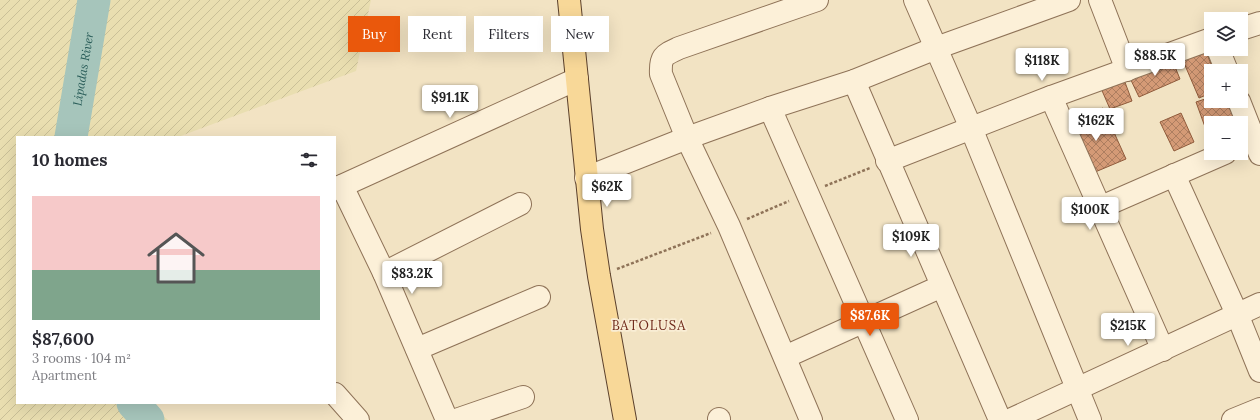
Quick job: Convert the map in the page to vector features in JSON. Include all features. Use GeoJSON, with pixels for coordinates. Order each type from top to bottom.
{"type":"FeatureCollection","features":[{"type":"Feature","properties":{"kind":"main road"},"geometry":{"type":"LineString","coordinates":[[569,0],[586,178],[599,276],[625,420]]}},
{"type":"Feature","properties":{"kind":"street"},"geometry":{"type":"LineString","coordinates":[[811,420],[729,226],[687,138],[661,74],[662,59],[666,54],[817,0]]}},
{"type":"Feature","properties":{"kind":"street"},"geometry":{"type":"LineString","coordinates":[[916,0],[1090,420]]}},
{"type":"Feature","properties":{"kind":"street"},"geometry":{"type":"LineString","coordinates":[[586,178],[687,138],[770,108],[854,81],[936,48],[1069,0]]}},
{"type":"Feature","properties":{"kind":"street"},"geometry":{"type":"LineString","coordinates":[[1100,0],[1127,70]]}},
{"type":"Feature","properties":{"kind":"street"},"geometry":{"type":"LineString","coordinates":[[1248,27],[1260,23]]}},
{"type":"Feature","properties":{"kind":"street"},"geometry":{"type":"LineString","coordinates":[[887,161],[1051,97],[1204,42]]}},
{"type":"Feature","properties":{"kind":"street"},"geometry":{"type":"LineString","coordinates":[[447,420],[384,273],[339,188],[577,79]]}},
{"type":"Feature","properties":{"kind":"street"},"geometry":{"type":"LineString","coordinates":[[854,81],[887,161],[1000,420]]}},
{"type":"Feature","properties":{"kind":"street"},"geometry":{"type":"LineString","coordinates":[[1051,97],[1163,350]]}},
{"type":"Feature","properties":{"kind":"street"},"geometry":{"type":"LineString","coordinates":[[770,108],[906,420]]}},
{"type":"Feature","properties":{"kind":"street"},"geometry":{"type":"LineString","coordinates":[[1241,108],[1252,147]]}},
{"type":"Feature","properties":{"kind":"street"},"geometry":{"type":"LineString","coordinates":[[1099,208],[1209,160]]}},
{"type":"Feature","properties":{"kind":"street"},"geometry":{"type":"LineString","coordinates":[[1174,175],[1237,314],[1260,371]]}},
{"type":"Feature","properties":{"kind":"street"},"geometry":{"type":"LineString","coordinates":[[384,273],[520,204]]}},
{"type":"Feature","properties":{"kind":"street"},"geometry":{"type":"LineString","coordinates":[[785,357],[942,286]]}},
{"type":"Feature","properties":{"kind":"street"},"geometry":{"type":"LineString","coordinates":[[417,349],[539,297]]}},
{"type":"Feature","properties":{"kind":"street"},"geometry":{"type":"LineString","coordinates":[[1010,420],[1260,304]]}},
{"type":"Feature","properties":{"kind":"street"},"geometry":{"type":"LineString","coordinates":[[336,395],[358,420]]}},
{"type":"Feature","properties":{"kind":"street"},"geometry":{"type":"LineString","coordinates":[[456,420],[523,397]]}},
{"type":"Feature","properties":{"kind":"street"},"geometry":{"type":"LineString","coordinates":[[1234,420],[1260,409]]}},
{"type":"Feature","properties":{"kind":"shaded area"},"geometry":{"type":"Polygon","coordinates":[[[0,0],[371,0],[368,16],[348,16],[348,52],[360,52],[356,71],[181,136],[16,136],[16,404],[149,404],[168,420],[0,420],[0,0]]]}},
{"type":"Feature","properties":{"kind":"building"},"geometry":{"type":"Polygon","coordinates":[[[1204,47],[1204,56],[1208,56],[1211,64],[1204,64],[1204,96],[1199,98],[1181,56],[1204,47]]]}},
{"type":"Feature","properties":{"kind":"building"},"geometry":{"type":"Polygon","coordinates":[[[1171,57],[1180,79],[1139,97],[1129,76],[1171,57]]]}},
{"type":"Feature","properties":{"kind":"building"},"geometry":{"type":"Polygon","coordinates":[[[1123,77],[1132,101],[1110,109],[1100,86],[1123,77]]]}},
{"type":"Feature","properties":{"kind":"building"},"geometry":{"type":"Polygon","coordinates":[[[1204,99],[1204,108],[1230,108],[1233,116],[1204,116],[1204,124],[1196,102],[1204,99]]]}},
{"type":"Feature","properties":{"kind":"building"},"geometry":{"type":"Polygon","coordinates":[[[1103,108],[1126,159],[1088,175],[1065,125],[1103,108]]]}},
{"type":"Feature","properties":{"kind":"building"},"geometry":{"type":"Polygon","coordinates":[[[1181,113],[1194,142],[1174,151],[1160,122],[1181,113]]]}},
{"type":"Feature","properties":{"kind":"waterway","name":"Lipadas River"},"geometry":{"type":"LineString","coordinates":[[71,136],[94,0]]}},
{"type":"Feature","properties":{"kind":"waterway","name":"Lipadas River"},"geometry":{"type":"LineString","coordinates":[[134,404],[148,420]]}},
{"type":"Feature","properties":{"kind":"district","name":"BATOLUSA"},"geometry":{"type":"Point","coordinates":[649,325]}}]}
